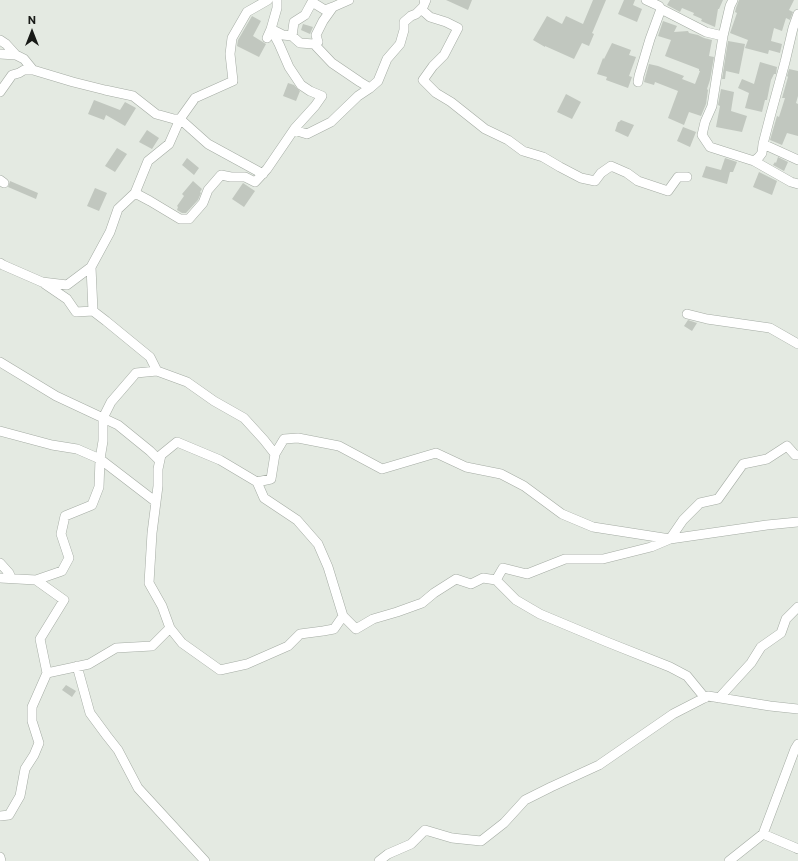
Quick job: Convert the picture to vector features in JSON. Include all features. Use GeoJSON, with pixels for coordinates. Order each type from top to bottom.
{"type":"FeatureCollection","features":[{"type":"Feature","properties":{"kind":"street"},"geometry":{"type":"LineString","coordinates":[[42,282],[67,286],[91,267],[110,232],[118,209],[135,193],[148,161],[169,144],[180,119],[195,98],[233,81],[230,54],[232,38],[248,12],[268,0]]}},
{"type":"Feature","properties":{"kind":"street"},"geometry":{"type":"LineString","coordinates":[[135,193],[180,219],[189,219],[203,203],[208,190],[221,175],[246,178],[255,182],[268,169],[294,130],[315,106],[322,96],[301,85],[269,34],[277,8],[277,0]]}},
{"type":"Feature","properties":{"kind":"street"},"geometry":{"type":"LineString","coordinates":[[292,36],[294,22],[305,15],[312,2],[325,10],[350,0]]}},
{"type":"Feature","properties":{"kind":"street"},"geometry":{"type":"LineString","coordinates":[[294,130],[307,134],[331,122],[358,96],[378,81],[387,59],[400,44],[404,30],[404,22],[423,7],[426,0],[424,0]]}},
{"type":"Feature","properties":{"kind":"street"},"geometry":{"type":"LineString","coordinates":[[646,0],[661,5],[706,32],[723,36]]}},
{"type":"Feature","properties":{"kind":"street"},"geometry":{"type":"LineString","coordinates":[[733,0],[730,6],[723,36],[712,106],[705,122],[702,135],[710,147],[754,161],[791,182],[798,184]]}},
{"type":"Feature","properties":{"kind":"street"},"geometry":{"type":"LineString","coordinates":[[638,82],[661,5]]}},
{"type":"Feature","properties":{"kind":"street"},"geometry":{"type":"LineString","coordinates":[[314,44],[318,42],[316,35],[323,21],[333,7]]}},
{"type":"Feature","properties":{"kind":"street"},"geometry":{"type":"LineString","coordinates":[[421,9],[430,17],[458,28],[444,55],[433,66],[423,80],[436,93],[485,129],[508,140],[523,151],[543,157],[581,178],[596,181],[601,173],[611,166],[627,173],[638,181],[668,191],[678,176],[687,177]]}},
{"type":"Feature","properties":{"kind":"street"},"geometry":{"type":"LineString","coordinates":[[754,161],[762,153],[793,28],[798,14]]}},
{"type":"Feature","properties":{"kind":"street"},"geometry":{"type":"LineString","coordinates":[[269,34],[292,36],[300,43],[314,44],[332,63],[370,88]]}},
{"type":"Feature","properties":{"kind":"street"},"geometry":{"type":"LineString","coordinates":[[0,40],[16,55],[24,59],[33,70]]}},
{"type":"Feature","properties":{"kind":"street"},"geometry":{"type":"LineString","coordinates":[[0,54],[16,55]]}},
{"type":"Feature","properties":{"kind":"street"},"geometry":{"type":"LineString","coordinates":[[0,92],[12,75],[24,70],[33,70],[73,82],[133,96],[156,114],[174,119],[180,119],[208,144],[263,174]]}},
{"type":"Feature","properties":{"kind":"street"},"geometry":{"type":"LineString","coordinates":[[763,144],[798,160]]}},
{"type":"Feature","properties":{"kind":"street"},"geometry":{"type":"LineString","coordinates":[[0,263],[42,282],[67,299],[76,312],[93,311],[150,357],[157,371]]}},
{"type":"Feature","properties":{"kind":"street"},"geometry":{"type":"LineString","coordinates":[[91,267],[93,311]]}},
{"type":"Feature","properties":{"kind":"street"},"geometry":{"type":"LineString","coordinates":[[687,314],[707,319],[770,328],[798,344]]}},
{"type":"Feature","properties":{"kind":"street"},"geometry":{"type":"LineString","coordinates":[[0,362],[56,396],[118,425],[159,460]]}},
{"type":"Feature","properties":{"kind":"street"},"geometry":{"type":"LineString","coordinates":[[0,578],[36,580],[62,571],[69,558],[60,534],[65,516],[92,505],[99,487],[100,459],[103,441],[103,418],[111,402],[136,373],[157,371],[188,382],[214,401],[244,418],[275,454]]}},
{"type":"Feature","properties":{"kind":"street"},"geometry":{"type":"LineString","coordinates":[[0,431],[52,445],[77,449],[100,459],[156,502]]}},
{"type":"Feature","properties":{"kind":"street"},"geometry":{"type":"LineString","coordinates":[[257,482],[272,479],[275,454],[284,439],[298,438],[339,446],[382,470],[436,453],[466,467],[501,474],[524,486],[562,514],[593,527],[670,539]]}},
{"type":"Feature","properties":{"kind":"street"},"geometry":{"type":"LineString","coordinates":[[343,616],[334,628],[300,634],[288,646],[247,664],[220,670],[182,643],[170,628],[162,606],[149,583],[152,533],[160,455],[177,442],[220,460],[257,482],[264,498],[297,520],[318,544],[328,567],[343,616],[356,629],[373,619],[422,603],[434,593],[456,579],[471,584],[483,578],[496,580],[516,600],[540,614],[670,667],[687,676],[705,698]]}},
{"type":"Feature","properties":{"kind":"street"},"geometry":{"type":"LineString","coordinates":[[670,539],[683,520],[700,503],[718,499],[743,464],[767,458],[787,446],[795,454],[798,454]]}},
{"type":"Feature","properties":{"kind":"street"},"geometry":{"type":"LineString","coordinates":[[496,580],[503,568],[527,574],[565,559],[603,559],[651,547],[670,539],[798,522]]}},
{"type":"Feature","properties":{"kind":"street"},"geometry":{"type":"LineString","coordinates":[[0,563],[9,573],[11,578]]}},
{"type":"Feature","properties":{"kind":"street"},"geometry":{"type":"LineString","coordinates":[[0,816],[9,815],[20,796],[24,769],[34,755],[39,743],[32,721],[32,707],[47,673],[40,639],[64,600],[36,580]]}},
{"type":"Feature","properties":{"kind":"street"},"geometry":{"type":"LineString","coordinates":[[719,698],[751,663],[761,647],[781,633],[786,619],[798,607]]}},
{"type":"Feature","properties":{"kind":"street"},"geometry":{"type":"LineString","coordinates":[[47,673],[89,664],[116,648],[152,646],[170,628]]}},
{"type":"Feature","properties":{"kind":"street"},"geometry":{"type":"LineString","coordinates":[[77,666],[90,713],[118,750],[138,788],[205,861]]}},
{"type":"Feature","properties":{"kind":"street"},"geometry":{"type":"LineString","coordinates":[[379,861],[388,854],[411,844],[425,830],[452,838],[481,841],[504,823],[525,800],[599,765],[673,714],[708,696],[798,709]]}},
{"type":"Feature","properties":{"kind":"street"},"geometry":{"type":"LineString","coordinates":[[729,861],[763,834],[798,744]]}},
{"type":"Feature","properties":{"kind":"street"},"geometry":{"type":"LineString","coordinates":[[763,834],[798,849]]}},
{"type":"Feature","properties":{"kind":"street"},"geometry":{"type":"LineString","coordinates":[[0,857],[1,861]]}},
{"type":"Feature","properties":{"kind":"building"},"geometry":{"type":"Polygon","coordinates":[[[446,0],[472,0],[468,10],[446,0]]]}},
{"type":"Feature","properties":{"kind":"building"},"geometry":{"type":"Polygon","coordinates":[[[593,0],[606,0],[592,33],[594,34],[589,46],[582,43],[574,59],[545,47],[533,40],[547,16],[562,24],[566,16],[583,24],[593,0]]]}},
{"type":"Feature","properties":{"kind":"building"},"geometry":{"type":"Polygon","coordinates":[[[624,0],[635,0],[633,5],[642,9],[637,22],[618,14],[624,0]]]}},
{"type":"Feature","properties":{"kind":"building"},"geometry":{"type":"Polygon","coordinates":[[[670,0],[723,0],[718,9],[715,27],[701,21],[702,19],[693,15],[694,13],[682,8],[680,12],[667,5],[670,0]]]}},
{"type":"Feature","properties":{"kind":"building"},"geometry":{"type":"Polygon","coordinates":[[[739,0],[794,0],[789,10],[793,12],[790,20],[786,18],[782,31],[774,28],[771,41],[782,44],[780,53],[769,50],[768,54],[745,48],[748,40],[730,33],[737,13],[735,12],[739,0]]]}},
{"type":"Feature","properties":{"kind":"building"},"geometry":{"type":"Polygon","coordinates":[[[252,16],[261,21],[253,36],[266,44],[259,57],[237,46],[238,40],[252,16]]]}},
{"type":"Feature","properties":{"kind":"building"},"geometry":{"type":"Polygon","coordinates":[[[663,21],[677,26],[674,32],[688,31],[689,33],[712,40],[709,56],[714,57],[707,89],[706,104],[701,116],[689,112],[684,125],[668,118],[678,91],[655,82],[654,85],[644,82],[649,64],[684,76],[682,79],[695,84],[700,71],[699,69],[665,56],[671,40],[658,36],[663,21]]]}},
{"type":"Feature","properties":{"kind":"building"},"geometry":{"type":"Polygon","coordinates":[[[303,24],[313,27],[310,34],[301,30],[303,24]]]}},
{"type":"Feature","properties":{"kind":"building"},"geometry":{"type":"Polygon","coordinates":[[[728,41],[745,44],[739,74],[726,71],[725,79],[722,79],[728,41]]]}},
{"type":"Feature","properties":{"kind":"building"},"geometry":{"type":"Polygon","coordinates":[[[612,43],[631,50],[629,55],[636,57],[629,76],[632,77],[628,88],[606,80],[607,77],[597,74],[603,58],[604,59],[612,43]]]}},
{"type":"Feature","properties":{"kind":"building"},"geometry":{"type":"Polygon","coordinates":[[[760,62],[777,67],[776,74],[774,74],[771,80],[767,100],[765,100],[762,112],[745,108],[749,93],[738,88],[742,79],[754,84],[760,62]]]}},
{"type":"Feature","properties":{"kind":"building"},"geometry":{"type":"Polygon","coordinates":[[[789,69],[798,71],[798,96],[796,103],[798,104],[798,136],[787,133],[782,145],[770,140],[777,116],[779,117],[785,98],[782,98],[789,69]]]}},
{"type":"Feature","properties":{"kind":"building"},"geometry":{"type":"Polygon","coordinates":[[[288,83],[294,85],[300,91],[296,101],[283,96],[288,83]]]}},
{"type":"Feature","properties":{"kind":"building"},"geometry":{"type":"Polygon","coordinates":[[[721,89],[734,92],[731,111],[747,116],[742,132],[716,127],[720,106],[718,105],[721,89]]]}},
{"type":"Feature","properties":{"kind":"building"},"geometry":{"type":"Polygon","coordinates":[[[566,94],[581,102],[572,119],[557,112],[566,94]]]}},
{"type":"Feature","properties":{"kind":"building"},"geometry":{"type":"Polygon","coordinates":[[[94,100],[120,110],[125,102],[136,108],[125,126],[106,115],[104,120],[88,114],[94,100]]]}},
{"type":"Feature","properties":{"kind":"building"},"geometry":{"type":"Polygon","coordinates":[[[621,120],[634,125],[628,137],[615,131],[618,122],[621,120]]]}},
{"type":"Feature","properties":{"kind":"building"},"geometry":{"type":"Polygon","coordinates":[[[683,127],[696,132],[690,147],[677,141],[683,127]]]}},
{"type":"Feature","properties":{"kind":"building"},"geometry":{"type":"Polygon","coordinates":[[[147,130],[159,138],[152,149],[139,142],[147,130]]]}},
{"type":"Feature","properties":{"kind":"building"},"geometry":{"type":"Polygon","coordinates":[[[117,148],[127,154],[115,172],[105,166],[117,148]]]}},
{"type":"Feature","properties":{"kind":"building"},"geometry":{"type":"Polygon","coordinates":[[[778,157],[788,162],[784,171],[773,165],[775,162],[776,163],[778,157]]]}},
{"type":"Feature","properties":{"kind":"building"},"geometry":{"type":"Polygon","coordinates":[[[187,158],[199,168],[194,175],[182,165],[187,158]]]}},
{"type":"Feature","properties":{"kind":"building"},"geometry":{"type":"Polygon","coordinates":[[[725,158],[737,162],[733,172],[730,172],[727,184],[702,177],[706,166],[721,170],[725,158]]]}},
{"type":"Feature","properties":{"kind":"building"},"geometry":{"type":"Polygon","coordinates":[[[759,172],[777,181],[772,195],[753,187],[759,172]]]}},
{"type":"Feature","properties":{"kind":"building"},"geometry":{"type":"Polygon","coordinates":[[[10,181],[38,193],[36,199],[8,187],[10,181]]]}},
{"type":"Feature","properties":{"kind":"building"},"geometry":{"type":"Polygon","coordinates":[[[193,181],[202,189],[200,192],[201,193],[198,200],[186,213],[182,213],[177,210],[177,206],[184,196],[182,194],[193,181]]]}},
{"type":"Feature","properties":{"kind":"building"},"geometry":{"type":"Polygon","coordinates":[[[243,183],[255,191],[244,207],[232,199],[243,183]]]}},
{"type":"Feature","properties":{"kind":"building"},"geometry":{"type":"Polygon","coordinates":[[[95,188],[107,193],[99,211],[87,206],[95,188]]]}},
{"type":"Feature","properties":{"kind":"building"},"geometry":{"type":"Polygon","coordinates":[[[688,320],[697,323],[692,331],[684,326],[688,320]]]}},
{"type":"Feature","properties":{"kind":"building"},"geometry":{"type":"Polygon","coordinates":[[[66,685],[76,691],[72,697],[62,690],[66,685]]]}}]}
